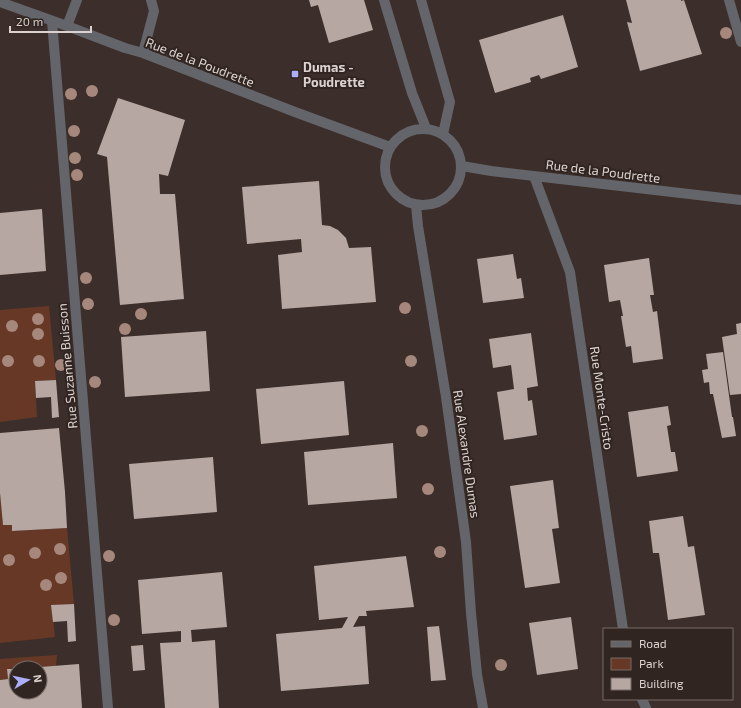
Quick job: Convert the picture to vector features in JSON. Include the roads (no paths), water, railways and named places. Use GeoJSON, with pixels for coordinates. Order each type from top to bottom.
{"type":"FeatureCollection","features":[{"type":"Feature","properties":{"kind":"street"},"geometry":{"type":"LineString","coordinates":[[67,26],[77,0]]}},
{"type":"Feature","properties":{"kind":"street"},"geometry":{"type":"LineString","coordinates":[[143,53],[154,11],[151,0]]}},
{"type":"Feature","properties":{"kind":"street"},"geometry":{"type":"LineString","coordinates":[[384,0],[412,92],[426,128]]}},
{"type":"Feature","properties":{"kind":"street"},"geometry":{"type":"LineString","coordinates":[[421,0],[450,102],[443,134]]}},
{"type":"Feature","properties":{"kind":"street"},"geometry":{"type":"LineString","coordinates":[[729,0],[741,42]]}},
{"type":"Feature","properties":{"kind":"street","name":"Rue de la Poudrette"},"geometry":{"type":"LineString","coordinates":[[0,2],[125,48],[143,53],[390,147]]}},
{"type":"Feature","properties":{"kind":"street","name":"Rue Suzanne Buisson"},"geometry":{"type":"LineString","coordinates":[[52,21],[108,708]]}},
{"type":"Feature","properties":{"kind":"street"},"geometry":{"type":"LineString","coordinates":[[415,128],[426,128],[443,134],[453,142],[459,154],[462,166],[460,179],[454,190],[444,199],[432,204],[416,205],[407,202],[397,195],[389,184],[385,172],[385,159],[390,147],[396,139],[405,132],[415,128]]}},
{"type":"Feature","properties":{"kind":"street","name":"Rue de la Poudrette"},"geometry":{"type":"LineString","coordinates":[[462,166],[491,171],[741,200]]}},
{"type":"Feature","properties":{"kind":"street","name":"Rue Monte-Cristo"},"geometry":{"type":"LineString","coordinates":[[534,176],[570,272],[623,628]]}},
{"type":"Feature","properties":{"kind":"street","name":"Rue Alexandre Dumas"},"geometry":{"type":"LineString","coordinates":[[416,205],[418,226],[446,397],[465,535],[473,628],[483,708]]}},
{"type":"Feature","properties":{"kind":"place","name":"Dumas - Poudrette"},"geometry":{"type":"Point","coordinates":[295,74]}}]}
